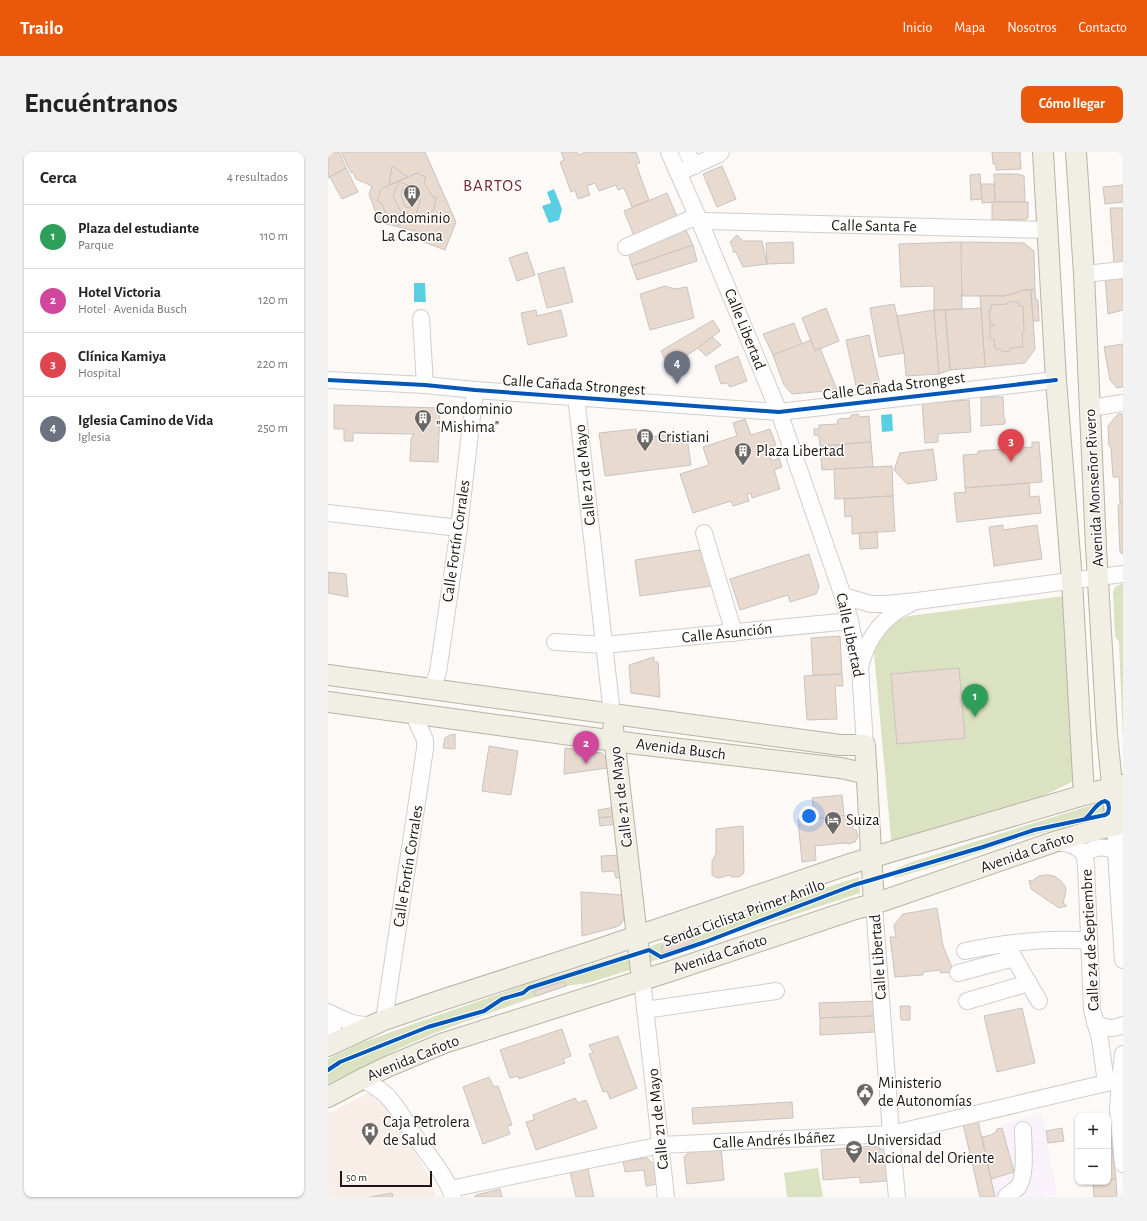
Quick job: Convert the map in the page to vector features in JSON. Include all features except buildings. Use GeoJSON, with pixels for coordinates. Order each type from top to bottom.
{"type":"FeatureCollection","features":[{"type":"Feature","properties":{"kind":"main road","name":"Avenida Monseñor Rivero"},"geometry":{"type":"LineString","coordinates":[[1043,152],[1056,380],[1070,549],[1084,795]]}},
{"type":"Feature","properties":{"kind":"main road","name":"Avenida Monseñor Rivero"},"geometry":{"type":"LineString","coordinates":[[1076,153],[1084,274],[1096,547],[1107,734],[1118,786],[1120,824]]}},
{"type":"Feature","properties":{"kind":"main road"},"geometry":{"type":"LineString","coordinates":[[1070,549],[1081,556],[1090,554],[1096,547]]}},
{"type":"Feature","properties":{"kind":"main road","name":"Avenida Busch"},"geometry":{"type":"LineString","coordinates":[[331,690],[428,689],[840,745],[865,745]]}},
{"type":"Feature","properties":{"kind":"main road","name":"Avenida Busch"},"geometry":{"type":"LineString","coordinates":[[331,690],[413,714],[637,744],[841,768],[867,774]]}},
{"type":"Feature","properties":{"kind":"main road","name":"Calle 21 de Mayo"},"geometry":{"type":"LineString","coordinates":[[612,714],[642,980]]}},
{"type":"Feature","properties":{"kind":"main road"},"geometry":{"type":"LineString","coordinates":[[637,744],[632,741],[629,730],[630,725],[638,718]]}},
{"type":"Feature","properties":{"kind":"main road"},"geometry":{"type":"LineString","coordinates":[[840,745],[843,749],[845,759],[841,768]]}},
{"type":"Feature","properties":{"kind":"main road","name":"Calle Libertad"},"geometry":{"type":"LineString","coordinates":[[865,745],[874,904]]}},
{"type":"Feature","properties":{"kind":"main road"},"geometry":{"type":"LineString","coordinates":[[330,1045],[379,1022],[442,1000],[852,863],[1118,786]]}},
{"type":"Feature","properties":{"kind":"main road","name":"Avenida Cañoto"},"geometry":{"type":"LineString","coordinates":[[328,1097],[402,1060],[444,1043],[874,904],[1054,842],[1120,824]]}},
{"type":"Feature","properties":{"kind":"street","name":"Calle Libertad"},"geometry":{"type":"LineString","coordinates":[[669,152],[699,219],[779,412],[843,596],[860,668],[865,745]]}},
{"type":"Feature","properties":{"kind":"street"},"geometry":{"type":"LineString","coordinates":[[678,173],[690,159],[719,154],[721,152]]}},
{"type":"Feature","properties":{"kind":"street"},"geometry":{"type":"LineString","coordinates":[[626,247],[699,219]]}},
{"type":"Feature","properties":{"kind":"street","name":"Calle Santa Fe"},"geometry":{"type":"LineString","coordinates":[[699,219],[705,221],[1047,230]]}},
{"type":"Feature","properties":{"kind":"street"},"geometry":{"type":"LineString","coordinates":[[1084,274],[1123,270]]}},
{"type":"Feature","properties":{"kind":"street"},"geometry":{"type":"LineString","coordinates":[[421,318],[425,385]]}},
{"type":"Feature","properties":{"kind":"street","name":"Calle Cañada Strongest"},"geometry":{"type":"LineString","coordinates":[[328,380],[425,385],[779,412],[1056,380]]}},
{"type":"Feature","properties":{"kind":"street","name":"Calle Fortín Corrales"},"geometry":{"type":"LineString","coordinates":[[428,689],[438,672],[459,528],[475,390]]}},
{"type":"Feature","properties":{"kind":"street","name":"Calle 21 de Mayo"},"geometry":{"type":"LineString","coordinates":[[576,397],[612,714]]}},
{"type":"Feature","properties":{"kind":"street"},"geometry":{"type":"LineString","coordinates":[[1090,408],[1123,403]]}},
{"type":"Feature","properties":{"kind":"street"},"geometry":{"type":"LineString","coordinates":[[328,513],[459,528]]}},
{"type":"Feature","properties":{"kind":"street"},"geometry":{"type":"LineString","coordinates":[[704,533],[734,633]]}},
{"type":"Feature","properties":{"kind":"street"},"geometry":{"type":"LineString","coordinates":[[843,596],[871,604],[885,604],[1123,574]]}},
{"type":"Feature","properties":{"kind":"street"},"geometry":{"type":"LineString","coordinates":[[860,668],[864,652],[876,630],[894,613],[916,601]]}},
{"type":"Feature","properties":{"kind":"street","name":"Calle Asunción"},"geometry":{"type":"LineString","coordinates":[[555,642],[604,645],[850,621]]}},
{"type":"Feature","properties":{"kind":"street","name":"Calle Fortín Corrales"},"geometry":{"type":"LineString","coordinates":[[379,1022],[425,749],[423,735],[413,714]]}},
{"type":"Feature","properties":{"kind":"street","name":"Calle 24 de Septiembre"},"geometry":{"type":"LineString","coordinates":[[1120,824],[1116,851],[1122,923],[1123,960]]}},
{"type":"Feature","properties":{"kind":"street","name":"Calle 24 de Septiembre"},"geometry":{"type":"LineString","coordinates":[[1054,842],[1067,843],[1078,848],[1084,854],[1086,864],[1092,1010],[1100,1039],[1116,1081],[1123,1164]]}},
{"type":"Feature","properties":{"kind":"street"},"geometry":{"type":"LineString","coordinates":[[1084,854],[1097,847],[1104,847],[1116,851]]}},
{"type":"Feature","properties":{"kind":"street","name":"Calle Libertad"},"geometry":{"type":"LineString","coordinates":[[874,904],[897,1197]]}},
{"type":"Feature","properties":{"kind":"street"},"geometry":{"type":"LineString","coordinates":[[976,968],[969,951],[1006,944],[1071,939],[1089,941]]}},
{"type":"Feature","properties":{"kind":"street"},"geometry":{"type":"LineString","coordinates":[[1006,944],[1039,1001]]}},
{"type":"Feature","properties":{"kind":"street"},"geometry":{"type":"LineString","coordinates":[[958,973],[1014,958]]}},
{"type":"Feature","properties":{"kind":"street","name":"Calle 21 de Mayo"},"geometry":{"type":"LineString","coordinates":[[642,980],[666,1197]]}},
{"type":"Feature","properties":{"kind":"street"},"geometry":{"type":"LineString","coordinates":[[967,1001],[1029,983]]}},
{"type":"Feature","properties":{"kind":"street"},"geometry":{"type":"LineString","coordinates":[[646,1010],[776,991]]}},
{"type":"Feature","properties":{"kind":"street"},"geometry":{"type":"LineString","coordinates":[[328,1012],[350,1023],[362,1025],[379,1022]]}},
{"type":"Feature","properties":{"kind":"street"},"geometry":{"type":"LineString","coordinates":[[328,1017],[333,1027],[334,1034],[330,1045]]}},
{"type":"Feature","properties":{"kind":"street"},"geometry":{"type":"LineString","coordinates":[[1095,1023],[1104,1028],[1112,1029],[1123,1025]]}},
{"type":"Feature","properties":{"kind":"street","name":"Calle 24 de Septiembre"},"geometry":{"type":"LineString","coordinates":[[1116,1081],[1123,1054]]}},
{"type":"Feature","properties":{"kind":"street"},"geometry":{"type":"LineString","coordinates":[[362,1079],[386,1095],[403,1118],[452,1193]]}},
{"type":"Feature","properties":{"kind":"street","name":"Calle Andrés Ibáñez"},"geometry":{"type":"LineString","coordinates":[[452,1193],[661,1146],[891,1134],[1116,1081]]}},
{"type":"Feature","properties":{"kind":"street"},"geometry":{"type":"LineString","coordinates":[[1006,1197],[1018,1186],[1022,1178],[1024,1169],[1023,1130]]}},
{"type":"Feature","properties":{"kind":"shaded area","name":"Caja Petrolera de Salud"},"geometry":{"type":"Polygon","coordinates":[[[369,1092],[386,1100],[429,1177],[436,1197],[328,1197],[328,1114],[369,1092]]]}},
{"type":"Feature","properties":{"kind":"shaded area"},"geometry":{"type":"Polygon","coordinates":[[[1042,1113],[1057,1194],[1045,1197],[995,1197],[991,1179],[1014,1172],[1002,1128],[1004,1124],[1042,1113]]]}},
{"type":"Feature","properties":{"kind":"green space"},"geometry":{"type":"Polygon","coordinates":[[[1123,583],[1123,741],[1119,642],[1115,636],[1113,591],[1115,587],[1123,583]]]}},
{"type":"Feature","properties":{"kind":"green space"},"geometry":{"type":"Polygon","coordinates":[[[1064,596],[1074,781],[1022,806],[892,849],[874,653],[876,643],[893,623],[909,616],[1064,596]]]}},
{"type":"Feature","properties":{"kind":"green space"},"geometry":{"type":"Polygon","coordinates":[[[1111,796],[1110,816],[1016,840],[963,858],[895,878],[894,872],[896,869],[909,863],[1096,804],[1111,796]]]}},
{"type":"Feature","properties":{"kind":"green space"},"geometry":{"type":"Polygon","coordinates":[[[859,877],[860,893],[650,962],[648,947],[660,943],[676,942],[718,929],[732,918],[859,877]]]}},
{"type":"Feature","properties":{"kind":"green space"},"geometry":{"type":"Polygon","coordinates":[[[628,953],[630,970],[588,983],[566,986],[442,1030],[400,1048],[328,1084],[328,1059],[361,1043],[525,985],[628,953]]]}},
{"type":"Feature","properties":{"kind":"green space"},"geometry":{"type":"Polygon","coordinates":[[[818,1168],[823,1197],[787,1197],[784,1173],[818,1168]]]}},
{"type":"Feature","properties":{"kind":"water"},"geometry":{"type":"Polygon","coordinates":[[[554,189],[562,209],[559,220],[549,223],[542,206],[551,203],[547,192],[554,189]]]}},
{"type":"Feature","properties":{"kind":"water"},"geometry":{"type":"Polygon","coordinates":[[[414,283],[425,283],[426,302],[414,302],[414,283]]]}},
{"type":"Feature","properties":{"kind":"water"},"geometry":{"type":"Polygon","coordinates":[[[892,414],[893,431],[882,432],[881,415],[892,414]]]}},
{"type":"Feature","properties":{"kind":"cycle path"},"geometry":{"type":"LineString","coordinates":[[328,380],[425,385],[779,412],[1056,380]]}},
{"type":"Feature","properties":{"kind":"cycle path","name":"Senda Ciclista Primer Anillo"},"geometry":{"type":"LineString","coordinates":[[328,1070],[340,1062],[428,1027],[484,1011],[502,999],[523,993],[529,988],[649,950],[661,957],[705,942],[854,885],[983,847],[1034,830],[1105,815],[1108,813],[1108,803],[1105,801],[1099,804],[1085,819]]}},
{"type":"Feature","properties":{"kind":"place","name":"Condominio La Casona"},"geometry":{"type":"Point","coordinates":[412,208]}},
{"type":"Feature","properties":{"kind":"place","name":"Iglesia Camino de Vida"},"geometry":{"type":"Point","coordinates":[677,384]}},
{"type":"Feature","properties":{"kind":"place","name":"Condominio \"Mishima\""},"geometry":{"type":"Point","coordinates":[423,433]}},
{"type":"Feature","properties":{"kind":"place","name":"Cristiani"},"geometry":{"type":"Point","coordinates":[645,452]}},
{"type":"Feature","properties":{"kind":"place","name":"Clínica Kamiya"},"geometry":{"type":"Point","coordinates":[1011,462]}},
{"type":"Feature","properties":{"kind":"place","name":"Plaza Libertad"},"geometry":{"type":"Point","coordinates":[743,466]}},
{"type":"Feature","properties":{"kind":"place","name":"Plaza del estudiante"},"geometry":{"type":"Point","coordinates":[975,717]}},
{"type":"Feature","properties":{"kind":"place","name":"Hotel Victoria"},"geometry":{"type":"Point","coordinates":[586,764]}},
{"type":"Feature","properties":{"kind":"place","name":"Suiza"},"geometry":{"type":"Point","coordinates":[833,835]}},
{"type":"Feature","properties":{"kind":"place","name":"Ministerio de Autonomías"},"geometry":{"type":"Point","coordinates":[865,1107]}},
{"type":"Feature","properties":{"kind":"place","name":"Caja Petrolera de Salud"},"geometry":{"type":"Point","coordinates":[370,1146]}},
{"type":"Feature","properties":{"kind":"place","name":"Universidad Nacional del Oriente"},"geometry":{"type":"Point","coordinates":[854,1164]}},
{"type":"Feature","properties":{"kind":"district","name":"BARTOS"},"geometry":{"type":"Point","coordinates":[493,185]}}]}
